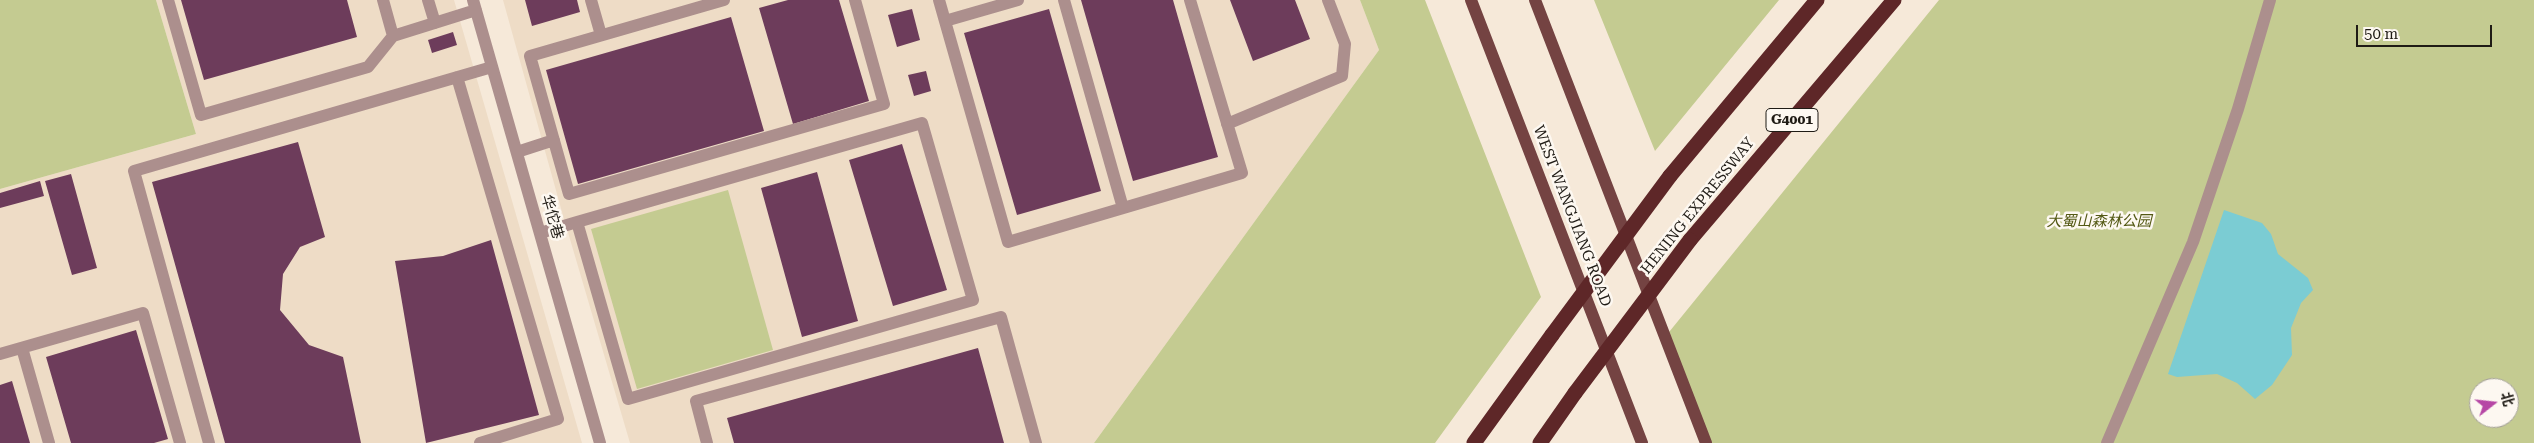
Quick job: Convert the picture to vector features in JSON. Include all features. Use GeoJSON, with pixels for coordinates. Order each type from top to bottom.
{"type":"FeatureCollection","features":[{"type":"Feature","properties":{"kind":"highway"},"geometry":{"type":"LineString","coordinates":[[1474,443],[1670,176],[1817,0]]}},
{"type":"Feature","properties":{"kind":"highway","name":"HENING EXPRESSWAY"},"geometry":{"type":"LineString","coordinates":[[1540,443],[1575,393],[1690,240],[1894,0]]}},
{"type":"Feature","properties":{"kind":"main road","name":"WEST WANGJIANG ROAD"},"geometry":{"type":"LineString","coordinates":[[1471,0],[1642,443]]}},
{"type":"Feature","properties":{"kind":"main road"},"geometry":{"type":"LineString","coordinates":[[1535,0],[1706,443]]}},
{"type":"Feature","properties":{"kind":"street"},"geometry":{"type":"LineString","coordinates":[[168,0],[201,115],[368,67],[393,36],[435,23],[475,5]]}},
{"type":"Feature","properties":{"kind":"street"},"geometry":{"type":"LineString","coordinates":[[383,0],[393,36]]}},
{"type":"Feature","properties":{"kind":"street"},"geometry":{"type":"LineString","coordinates":[[428,0],[435,23]]}},
{"type":"Feature","properties":{"kind":"street"},"geometry":{"type":"LineString","coordinates":[[591,0],[601,35]]}},
{"type":"Feature","properties":{"kind":"street"},"geometry":{"type":"LineString","coordinates":[[724,0],[530,56],[569,194],[884,104],[855,0]]}},
{"type":"Feature","properties":{"kind":"street"},"geometry":{"type":"LineString","coordinates":[[939,0],[1008,242],[1242,173],[1190,0]]}},
{"type":"Feature","properties":{"kind":"street"},"geometry":{"type":"LineString","coordinates":[[945,21],[1018,0]]}},
{"type":"Feature","properties":{"kind":"street"},"geometry":{"type":"LineString","coordinates":[[1064,0],[1123,208]]}},
{"type":"Feature","properties":{"kind":"street"},"geometry":{"type":"LineString","coordinates":[[1227,124],[1342,76],[1345,44],[1328,0]]}},
{"type":"Feature","properties":{"kind":"street"},"geometry":{"type":"LineString","coordinates":[[2106,443],[2193,242],[2238,109],[2270,0]]}},
{"type":"Feature","properties":{"kind":"street","name":"华佗巷"},"geometry":{"type":"LineString","coordinates":[[475,5],[540,232],[596,442]]}},
{"type":"Feature","properties":{"kind":"street"},"geometry":{"type":"LineString","coordinates":[[209,443],[134,171],[492,67]]}},
{"type":"Feature","properties":{"kind":"street"},"geometry":{"type":"LineString","coordinates":[[457,77],[558,419],[480,443]]}},
{"type":"Feature","properties":{"kind":"street"},"geometry":{"type":"LineString","coordinates":[[540,232],[922,123],[973,300],[628,400],[577,222]]}},
{"type":"Feature","properties":{"kind":"street"},"geometry":{"type":"LineString","coordinates":[[517,152],[554,140]]}},
{"type":"Feature","properties":{"kind":"street"},"geometry":{"type":"LineString","coordinates":[[0,354],[143,313],[180,443]]}},
{"type":"Feature","properties":{"kind":"street"},"geometry":{"type":"LineString","coordinates":[[707,443],[696,402],[1001,317],[1036,443]]}},
{"type":"Feature","properties":{"kind":"street"},"geometry":{"type":"LineString","coordinates":[[22,348],[49,443]]}},
{"type":"Feature","properties":{"kind":"shaded area"},"geometry":{"type":"Polygon","coordinates":[[[156,0],[454,0],[582,443],[0,443],[0,189],[196,134],[156,0]]]}},
{"type":"Feature","properties":{"kind":"shaded area"},"geometry":{"type":"Polygon","coordinates":[[[503,0],[1360,0],[1379,50],[1094,443],[630,443],[562,212],[503,0]]]}},
{"type":"Feature","properties":{"kind":"green space"},"geometry":{"type":"Polygon","coordinates":[[[0,0],[156,0],[196,134],[0,189],[0,0]]]}},
{"type":"Feature","properties":{"kind":"green space"},"geometry":{"type":"Polygon","coordinates":[[[1360,0],[1425,0],[1541,297],[1435,443],[1094,443],[1379,50],[1360,0]]]}},
{"type":"Feature","properties":{"kind":"green space"},"geometry":{"type":"Polygon","coordinates":[[[1594,0],[1779,0],[1655,151],[1594,0]]]}},
{"type":"Feature","properties":{"kind":"green space","name":"大蜀山森林公园"},"geometry":{"type":"Polygon","coordinates":[[[1939,0],[2534,0],[2534,443],[1706,443],[1665,337],[1939,0]]]}},
{"type":"Feature","properties":{"kind":"green space"},"geometry":{"type":"Polygon","coordinates":[[[728,190],[773,350],[637,389],[591,229],[728,190]]]}},
{"type":"Feature","properties":{"kind":"water"},"geometry":{"type":"Polygon","coordinates":[[[2224,210],[2262,223],[2271,234],[2278,254],[2308,278],[2313,290],[2301,303],[2291,328],[2292,355],[2272,385],[2255,399],[2237,383],[2217,374],[2177,377],[2168,374],[2224,210]]]}},
{"type":"Feature","properties":{"kind":"building"},"geometry":{"type":"Polygon","coordinates":[[[181,0],[347,0],[357,37],[204,80],[181,0]]]}},
{"type":"Feature","properties":{"kind":"building"},"geometry":{"type":"Polygon","coordinates":[[[525,0],[577,0],[580,12],[532,26],[525,0]]]}},
{"type":"Feature","properties":{"kind":"building"},"geometry":{"type":"Polygon","coordinates":[[[788,0],[839,0],[869,101],[793,124],[759,8],[788,0]]]}},
{"type":"Feature","properties":{"kind":"building"},"geometry":{"type":"Polygon","coordinates":[[[1081,0],[1173,0],[1218,157],[1133,181],[1081,0]]]}},
{"type":"Feature","properties":{"kind":"building"},"geometry":{"type":"Polygon","coordinates":[[[1230,0],[1295,0],[1310,39],[1253,61],[1230,0]]]}},
{"type":"Feature","properties":{"kind":"building"},"geometry":{"type":"Polygon","coordinates":[[[912,9],[920,40],[897,47],[888,15],[912,9]]]}},
{"type":"Feature","properties":{"kind":"building"},"geometry":{"type":"Polygon","coordinates":[[[1049,9],[1101,191],[1017,215],[964,33],[1049,9]]]}},
{"type":"Feature","properties":{"kind":"building"},"geometry":{"type":"Polygon","coordinates":[[[731,17],[764,131],[578,184],[546,70],[731,17]]]}},
{"type":"Feature","properties":{"kind":"building"},"geometry":{"type":"Polygon","coordinates":[[[453,32],[457,45],[432,53],[428,40],[453,32]]]}},
{"type":"Feature","properties":{"kind":"building"},"geometry":{"type":"Polygon","coordinates":[[[926,71],[931,91],[914,96],[908,75],[926,71]]]}},
{"type":"Feature","properties":{"kind":"building"},"geometry":{"type":"Polygon","coordinates":[[[298,142],[325,237],[300,247],[283,274],[280,310],[309,345],[343,357],[361,443],[225,443],[152,182],[298,142]]]}},
{"type":"Feature","properties":{"kind":"building"},"geometry":{"type":"Polygon","coordinates":[[[902,144],[947,290],[893,306],[849,160],[902,144]]]}},
{"type":"Feature","properties":{"kind":"building"},"geometry":{"type":"Polygon","coordinates":[[[817,172],[858,321],[802,337],[761,188],[817,172]]]}},
{"type":"Feature","properties":{"kind":"building"},"geometry":{"type":"Polygon","coordinates":[[[71,174],[97,268],[72,275],[45,181],[71,174]]]}},
{"type":"Feature","properties":{"kind":"building"},"geometry":{"type":"Polygon","coordinates":[[[40,181],[44,196],[0,208],[0,193],[40,181]]]}},
{"type":"Feature","properties":{"kind":"building"},"geometry":{"type":"Polygon","coordinates":[[[491,240],[539,415],[426,443],[395,261],[443,256],[491,240]]]}},
{"type":"Feature","properties":{"kind":"building"},"geometry":{"type":"Polygon","coordinates":[[[136,330],[168,439],[154,443],[71,443],[46,357],[136,330]]]}},
{"type":"Feature","properties":{"kind":"building"},"geometry":{"type":"Polygon","coordinates":[[[978,348],[1004,443],[734,443],[727,418],[978,348]]]}},
{"type":"Feature","properties":{"kind":"building"},"geometry":{"type":"Polygon","coordinates":[[[12,381],[30,443],[0,443],[0,385],[12,381]]]}}]}
